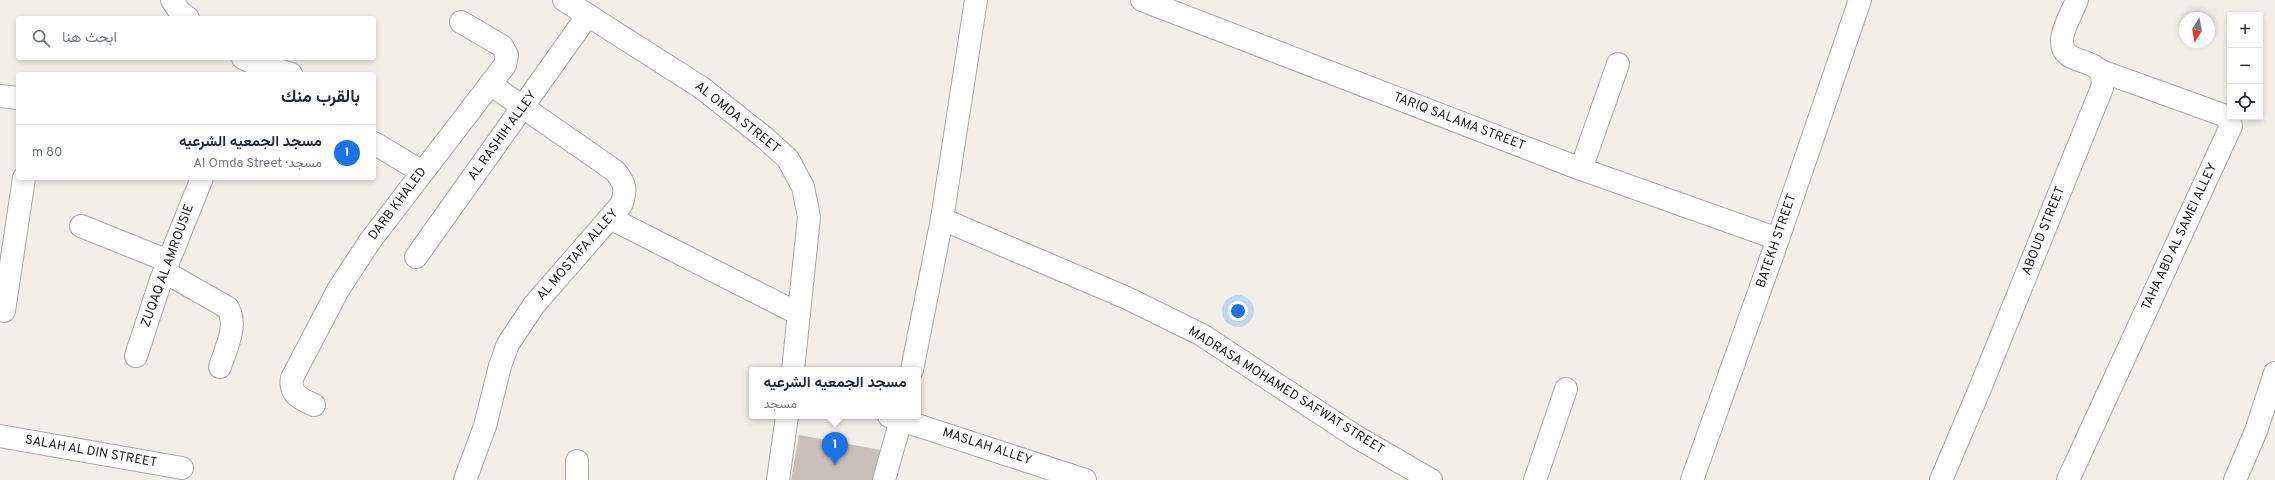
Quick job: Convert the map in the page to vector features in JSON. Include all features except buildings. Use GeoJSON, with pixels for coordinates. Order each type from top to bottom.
{"type":"FeatureCollection","features":[{"type":"Feature","properties":{"kind":"street"},"geometry":{"type":"LineString","coordinates":[[172,0],[180,12],[185,16]]}},
{"type":"Feature","properties":{"kind":"street","name":"AL OMDA STREET"},"geometry":{"type":"LineString","coordinates":[[564,0],[702,88],[765,138],[788,159],[803,187],[809,217],[793,367]]}},
{"type":"Feature","properties":{"kind":"street"},"geometry":{"type":"LineString","coordinates":[[913,367],[942,219],[976,0]]}},
{"type":"Feature","properties":{"kind":"street","name":"TARIQ SALAMA STREET"},"geometry":{"type":"LineString","coordinates":[[1142,0],[1581,169],[1778,238]]}},
{"type":"Feature","properties":{"kind":"street","name":"BATEKH STREET"},"geometry":{"type":"LineString","coordinates":[[1692,480],[1778,238],[1860,0]]}},
{"type":"Feature","properties":{"kind":"street"},"geometry":{"type":"LineString","coordinates":[[2077,0],[2061,40],[2063,50],[2068,56],[2095,66],[2101,71]]}},
{"type":"Feature","properties":{"kind":"street","name":"AL RASHIH ALLEY"},"geometry":{"type":"LineString","coordinates":[[416,257],[588,15]]}},
{"type":"Feature","properties":{"kind":"street","name":"DARB KHALED"},"geometry":{"type":"LineString","coordinates":[[314,405],[298,397],[293,392],[290,385],[292,378],[338,290],[370,241],[505,66],[507,55],[502,46],[461,22]]}},
{"type":"Feature","properties":{"kind":"street"},"geometry":{"type":"LineString","coordinates":[[253,63],[284,72]]}},
{"type":"Feature","properties":{"kind":"street"},"geometry":{"type":"LineString","coordinates":[[1581,169],[1618,64]]}},
{"type":"Feature","properties":{"kind":"street","name":"ABOUD STREET"},"geometry":{"type":"LineString","coordinates":[[1941,480],[1981,386],[2102,88],[2104,79],[2101,71]]}},
{"type":"Feature","properties":{"kind":"street","name":"TAHA ABD AL SAMEI ALLEY"},"geometry":{"type":"LineString","coordinates":[[2068,480],[2231,126],[2226,116],[2101,71]]}},
{"type":"Feature","properties":{"kind":"street","name":"AL MOSTAFA ALLEY"},"geometry":{"type":"LineString","coordinates":[[464,480],[485,426],[500,366],[508,344],[534,305],[621,205],[626,193],[623,181],[615,171],[490,84]]}},
{"type":"Feature","properties":{"kind":"street"},"geometry":{"type":"LineString","coordinates":[[0,96],[16,98]]}},
{"type":"Feature","properties":{"kind":"street"},"geometry":{"type":"LineString","coordinates":[[376,144],[422,172]]}},
{"type":"Feature","properties":{"kind":"street"},"geometry":{"type":"LineString","coordinates":[[4,311],[24,180]]}},
{"type":"Feature","properties":{"kind":"street","name":"ZUQAQ AL AMROUSIE"},"geometry":{"type":"LineString","coordinates":[[136,356],[166,266],[201,180]]}},
{"type":"Feature","properties":{"kind":"street"},"geometry":{"type":"LineString","coordinates":[[610,218],[798,314]]}},
{"type":"Feature","properties":{"kind":"street","name":"MADRASA MOHAMED SAFWAT STREET"},"geometry":{"type":"LineString","coordinates":[[942,219],[1127,298],[1202,335],[1355,436],[1431,480]]}},
{"type":"Feature","properties":{"kind":"street"},"geometry":{"type":"LineString","coordinates":[[81,226],[166,266],[228,308],[232,316],[233,325],[220,367]]}},
{"type":"Feature","properties":{"kind":"street"},"geometry":{"type":"LineString","coordinates":[[2235,480],[2256,431],[2275,373]]}},
{"type":"Feature","properties":{"kind":"street"},"geometry":{"type":"LineString","coordinates":[[1535,480],[1566,389]]}},
{"type":"Feature","properties":{"kind":"street"},"geometry":{"type":"LineString","coordinates":[[778,480],[787,419]]}},
{"type":"Feature","properties":{"kind":"street"},"geometry":{"type":"LineString","coordinates":[[884,480],[897,419]]}},
{"type":"Feature","properties":{"kind":"street","name":"MASLAH ALLEY"},"geometry":{"type":"LineString","coordinates":[[903,419],[1085,480]]}},
{"type":"Feature","properties":{"kind":"street","name":"SALAH AL DIN STREET"},"geometry":{"type":"LineString","coordinates":[[0,436],[182,468]]}},
{"type":"Feature","properties":{"kind":"place","name":"مسجد الجمعيه الشرعيه"},"geometry":{"type":"Point","coordinates":[835,465]}}]}
